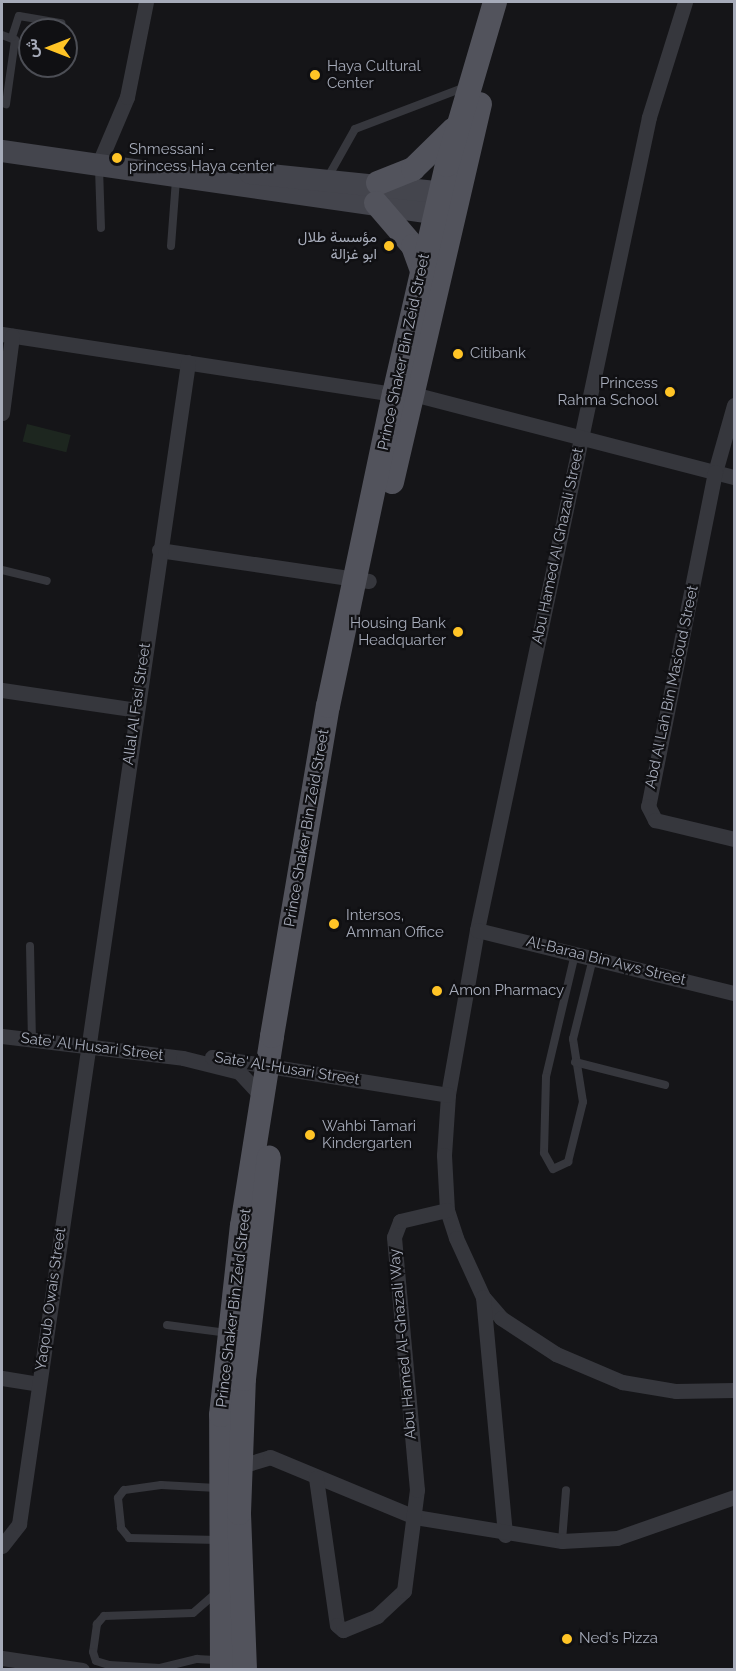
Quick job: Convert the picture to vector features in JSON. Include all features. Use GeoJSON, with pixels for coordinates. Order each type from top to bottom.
{"type":"FeatureCollection","features":[{"type":"Feature","properties":{"kind":"main road","name":"Prince Shaker Bin Zeid Street"},"geometry":{"type":"LineString","coordinates":[[246,1670],[239,1580],[241,1466],[253,1287],[274,1068],[362,580],[447,203],[457,125],[495,2]]}},
{"type":"Feature","properties":{"kind":"main road","name":"Prince Shaker Bin Zeid Street"},"geometry":{"type":"LineString","coordinates":[[403,394],[422,271],[447,203],[511,2]]}},
{"type":"Feature","properties":{"kind":"main road"},"geometry":{"type":"LineString","coordinates":[[422,271],[413,246],[377,193],[413,169],[457,125]]}},
{"type":"Feature","properties":{"kind":"main road","name":"Prince Shaker Bin Zeid Street"},"geometry":{"type":"LineString","coordinates":[[221,1667],[219,1488],[230,1334],[262,1097],[274,1068]]}},
{"type":"Feature","properties":{"kind":"street"},"geometry":{"type":"LineString","coordinates":[[99,163],[127,97],[146,2]]}},
{"type":"Feature","properties":{"kind":"street","name":"Abu Hamed Al Ghazali Street"},"geometry":{"type":"LineString","coordinates":[[447,1210],[448,1095],[477,930],[649,117],[685,2]]}},
{"type":"Feature","properties":{"kind":"street"},"geometry":{"type":"LineString","coordinates":[[2,151],[99,163],[169,175],[377,193],[447,203]]}},
{"type":"Feature","properties":{"kind":"street"},"geometry":{"type":"LineString","coordinates":[[169,175],[328,177],[377,193]]}},
{"type":"Feature","properties":{"kind":"street"},"geometry":{"type":"LineString","coordinates":[[2,413],[7,335],[403,394],[735,477]]}},
{"type":"Feature","properties":{"kind":"street","name":"Allal Al Fasi Street"},"geometry":{"type":"LineString","coordinates":[[87,1045],[188,362]]}},
{"type":"Feature","properties":{"kind":"street"},"geometry":{"type":"LineString","coordinates":[[715,472],[735,405]]}},
{"type":"Feature","properties":{"kind":"street","name":"Abd Al Lah Bin Mas’oud Street"},"geometry":{"type":"LineString","coordinates":[[715,472],[648,806],[655,820],[735,839]]}},
{"type":"Feature","properties":{"kind":"street"},"geometry":{"type":"LineString","coordinates":[[159,550],[362,580]]}},
{"type":"Feature","properties":{"kind":"street"},"geometry":{"type":"LineString","coordinates":[[2,690],[136,710]]}},
{"type":"Feature","properties":{"kind":"street","name":"Al-Baraa Bin Aws Street"},"geometry":{"type":"LineString","coordinates":[[477,930],[735,993]]}},
{"type":"Feature","properties":{"kind":"street","name":"Sate' Al Husari Street"},"geometry":{"type":"LineString","coordinates":[[2,1035],[183,1058]]}},
{"type":"Feature","properties":{"kind":"street","name":"Yaqoub Owais Street"},"geometry":{"type":"LineString","coordinates":[[2,1546],[19,1524],[87,1045]]}},
{"type":"Feature","properties":{"kind":"street","name":"Sate' Al-Husari Street"},"geometry":{"type":"LineString","coordinates":[[183,1058],[226,1058],[274,1068],[448,1095]]}},
{"type":"Feature","properties":{"kind":"street","name":"Sate' Al-Husari Street"},"geometry":{"type":"LineString","coordinates":[[183,1058],[239,1072],[262,1097]]}},
{"type":"Feature","properties":{"kind":"street"},"geometry":{"type":"LineString","coordinates":[[447,1210],[483,1298],[505,1535]]}},
{"type":"Feature","properties":{"kind":"street","name":"Abu Hamed Al-Ghazali Way"},"geometry":{"type":"LineString","coordinates":[[416,1517],[394,1237],[400,1221],[447,1210]]}},
{"type":"Feature","properties":{"kind":"street"},"geometry":{"type":"LineString","coordinates":[[483,1298],[518,1331],[600,1374],[676,1391],[735,1390]]}},
{"type":"Feature","properties":{"kind":"street"},"geometry":{"type":"LineString","coordinates":[[2,1378],[39,1384]]}},
{"type":"Feature","properties":{"kind":"street"},"geometry":{"type":"LineString","coordinates":[[241,1466],[270,1457],[316,1478],[416,1517],[505,1535],[562,1541],[616,1538],[735,1497]]}},
{"type":"Feature","properties":{"kind":"street"},"geometry":{"type":"LineString","coordinates":[[316,1478],[337,1625],[343,1630],[396,1603],[404,1590],[416,1517]]}},
{"type":"Feature","properties":{"kind":"street"},"geometry":{"type":"LineString","coordinates":[[2,1658],[82,1670]]}},
{"type":"Feature","properties":{"kind":"lane"},"geometry":{"type":"LineString","coordinates":[[6,104],[12,37],[18,19]]}},
{"type":"Feature","properties":{"kind":"lane"},"geometry":{"type":"LineString","coordinates":[[2,35],[12,37]]}},
{"type":"Feature","properties":{"kind":"lane"},"geometry":{"type":"LineString","coordinates":[[328,177],[355,129],[444,99],[469,84]]}},
{"type":"Feature","properties":{"kind":"lane"},"geometry":{"type":"LineString","coordinates":[[99,163],[100,228]]}},
{"type":"Feature","properties":{"kind":"lane"},"geometry":{"type":"LineString","coordinates":[[169,175],[171,246]]}},
{"type":"Feature","properties":{"kind":"lane"},"geometry":{"type":"LineString","coordinates":[[2,570],[47,581]]}},
{"type":"Feature","properties":{"kind":"lane"},"geometry":{"type":"LineString","coordinates":[[30,946],[32,1039]]}},
{"type":"Feature","properties":{"kind":"lane"},"geometry":{"type":"LineString","coordinates":[[575,954],[546,1077],[543,1153],[553,1170],[568,1162],[583,1102],[574,1062],[573,1039],[593,958]]}},
{"type":"Feature","properties":{"kind":"lane"},"geometry":{"type":"LineString","coordinates":[[574,1062],[665,1085]]}},
{"type":"Feature","properties":{"kind":"lane"},"geometry":{"type":"LineString","coordinates":[[167,1325],[230,1334]]}},
{"type":"Feature","properties":{"kind":"lane"},"geometry":{"type":"LineString","coordinates":[[219,1488],[161,1485],[124,1491],[118,1498],[121,1528],[129,1538],[220,1540]]}},
{"type":"Feature","properties":{"kind":"lane"},"geometry":{"type":"LineString","coordinates":[[562,1541],[566,1490]]}},
{"type":"Feature","properties":{"kind":"lane"},"geometry":{"type":"LineString","coordinates":[[219,1590],[193,1613],[104,1616],[97,1624],[93,1652],[96,1661],[109,1665],[160,1668],[197,1659],[221,1667]]}},
{"type":"Feature","properties":{"kind":"shaded area"},"geometry":{"type":"Polygon","coordinates":[[[27,424],[71,435],[66,452],[23,441],[27,424]]]}},
{"type":"Feature","properties":{"kind":"place","name":"Haya Cultural Center"},"geometry":{"type":"Point","coordinates":[315,75]}},
{"type":"Feature","properties":{"kind":"place","name":"Shmessani - princess Haya center"},"geometry":{"type":"Point","coordinates":[117,158]}},
{"type":"Feature","properties":{"kind":"place","name":"مؤسسة طلال ابو غزالة"},"geometry":{"type":"Point","coordinates":[389,246]}},
{"type":"Feature","properties":{"kind":"place","name":"Citibank"},"geometry":{"type":"Point","coordinates":[458,354]}},
{"type":"Feature","properties":{"kind":"place","name":"Princess Rahma School"},"geometry":{"type":"Point","coordinates":[670,392]}},
{"type":"Feature","properties":{"kind":"place","name":"Housing Bank Headquarter"},"geometry":{"type":"Point","coordinates":[458,632]}},
{"type":"Feature","properties":{"kind":"place","name":"Intersos, Amman Office"},"geometry":{"type":"Point","coordinates":[334,924]}},
{"type":"Feature","properties":{"kind":"place","name":"Amon Pharmacy"},"geometry":{"type":"Point","coordinates":[437,991]}},
{"type":"Feature","properties":{"kind":"place","name":"Wahbi Tamari Kindergarten"},"geometry":{"type":"Point","coordinates":[310,1135]}},
{"type":"Feature","properties":{"kind":"place","name":"Ned's Pizza"},"geometry":{"type":"Point","coordinates":[567,1639]}}]}
